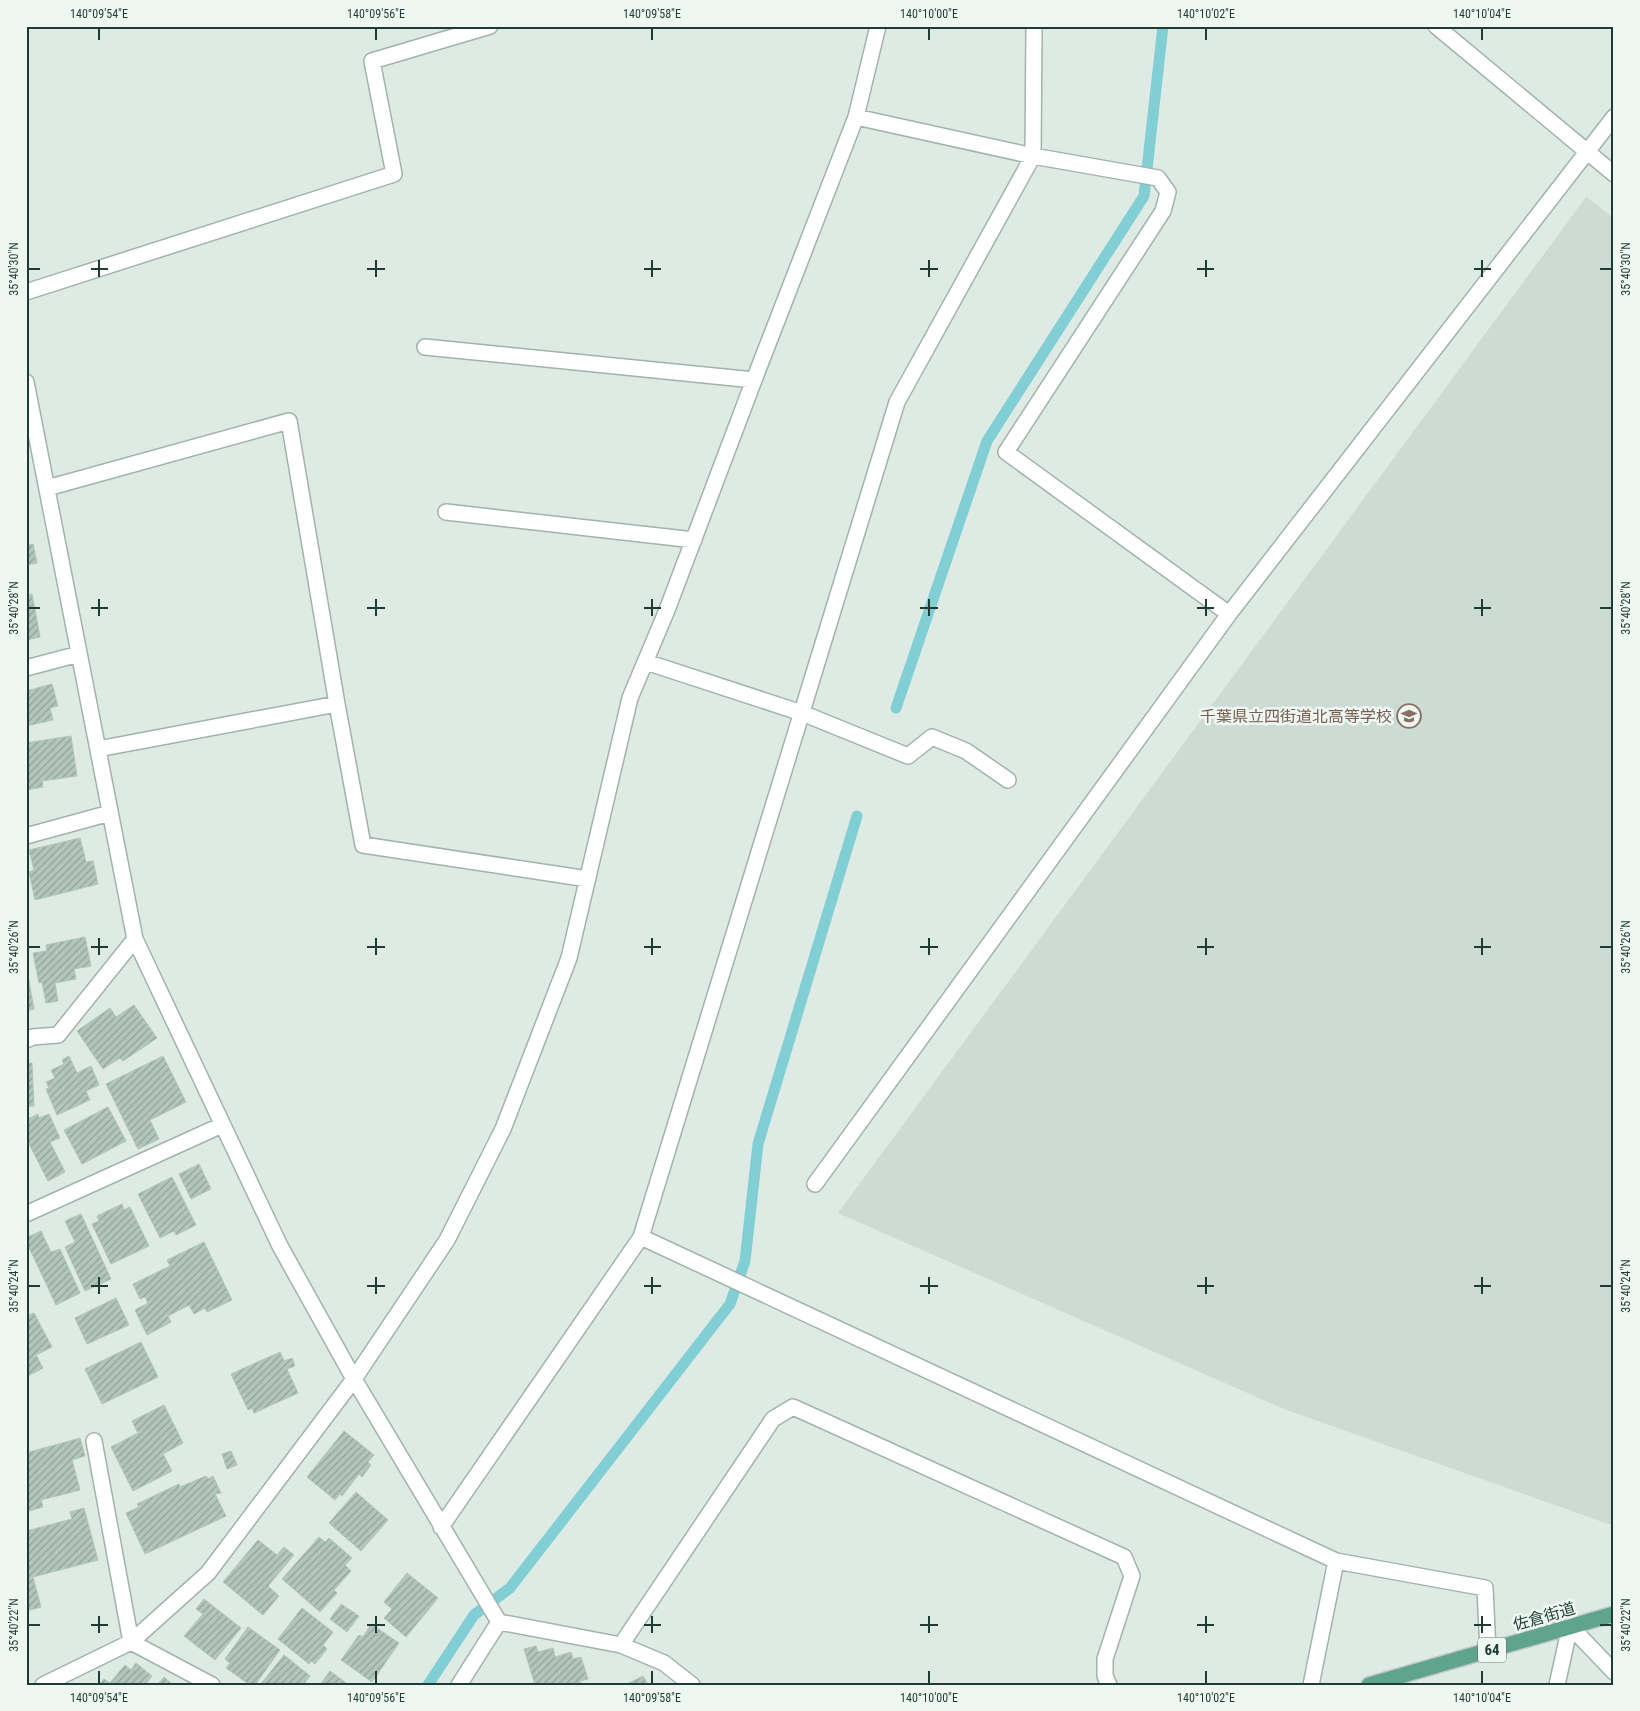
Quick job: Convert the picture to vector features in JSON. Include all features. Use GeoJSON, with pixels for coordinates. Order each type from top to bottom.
{"type":"FeatureCollection","features":[{"type":"Feature","properties":{"kind":"main road","name":"佐倉街道"},"geometry":{"type":"LineString","coordinates":[[1369,1685],[1614,1614]]}},
{"type":"Feature","properties":{"kind":"street"},"geometry":{"type":"LineString","coordinates":[[26,292],[394,174],[372,61],[490,26]]}},
{"type":"Feature","properties":{"kind":"street"},"geometry":{"type":"LineString","coordinates":[[43,1685],[131,1642],[208,1573],[354,1378],[447,1240],[503,1129],[569,958],[630,698],[694,540],[856,117],[878,26]]}},
{"type":"Feature","properties":{"kind":"street"},"geometry":{"type":"LineString","coordinates":[[441,1527],[641,1237],[897,402],[1033,156],[1034,26]]}},
{"type":"Feature","properties":{"kind":"street"},"geometry":{"type":"LineString","coordinates":[[1436,26],[1586,153],[1614,174]]}},
{"type":"Feature","properties":{"kind":"street"},"geometry":{"type":"LineString","coordinates":[[856,117],[1033,156],[1158,178],[1168,192],[1163,211],[1006,452],[1230,614]]}},
{"type":"Feature","properties":{"kind":"street"},"geometry":{"type":"LineString","coordinates":[[815,1184],[1230,614],[1614,117]]}},
{"type":"Feature","properties":{"kind":"street"},"geometry":{"type":"LineString","coordinates":[[425,347],[754,380]]}},
{"type":"Feature","properties":{"kind":"street"},"geometry":{"type":"LineString","coordinates":[[26,382],[135,939],[280,1246],[354,1378],[495,1617],[621,1645],[664,1664],[692,1685]]}},
{"type":"Feature","properties":{"kind":"street"},"geometry":{"type":"LineString","coordinates":[[47,488],[290,421],[337,704],[363,845],[588,879]]}},
{"type":"Feature","properties":{"kind":"street"},"geometry":{"type":"LineString","coordinates":[[446,512],[694,540]]}},
{"type":"Feature","properties":{"kind":"street"},"geometry":{"type":"LineString","coordinates":[[26,668],[79,654]]}},
{"type":"Feature","properties":{"kind":"street"},"geometry":{"type":"LineString","coordinates":[[646,662],[802,714],[908,756],[932,737],[966,751],[1008,780]]}},
{"type":"Feature","properties":{"kind":"street"},"geometry":{"type":"LineString","coordinates":[[98,750],[337,704]]}},
{"type":"Feature","properties":{"kind":"street"},"geometry":{"type":"LineString","coordinates":[[26,836],[110,813]]}},
{"type":"Feature","properties":{"kind":"street"},"geometry":{"type":"LineString","coordinates":[[26,1040],[58,1035],[135,939]]}},
{"type":"Feature","properties":{"kind":"street"},"geometry":{"type":"LineString","coordinates":[[26,1214],[222,1125]]}},
{"type":"Feature","properties":{"kind":"street"},"geometry":{"type":"LineString","coordinates":[[641,1237],[1336,1561],[1485,1588],[1488,1651]]}},
{"type":"Feature","properties":{"kind":"street"},"geometry":{"type":"LineString","coordinates":[[621,1645],[773,1419],[793,1407],[1124,1557],[1132,1576],[1106,1659],[1106,1676],[1109,1685]]}},
{"type":"Feature","properties":{"kind":"street"},"geometry":{"type":"LineString","coordinates":[[94,1441],[131,1642]]}},
{"type":"Feature","properties":{"kind":"street"},"geometry":{"type":"LineString","coordinates":[[1311,1685],[1336,1561]]}},
{"type":"Feature","properties":{"kind":"street"},"geometry":{"type":"LineString","coordinates":[[459,1685],[495,1617]]}},
{"type":"Feature","properties":{"kind":"street"},"geometry":{"type":"LineString","coordinates":[[1570,1626],[1614,1672]]}},
{"type":"Feature","properties":{"kind":"street"},"geometry":{"type":"LineString","coordinates":[[1557,1685],[1570,1626]]}},
{"type":"Feature","properties":{"kind":"street"},"geometry":{"type":"LineString","coordinates":[[131,1642],[212,1685]]}},
{"type":"Feature","properties":{"kind":"shaded area","name":"千葉県立四街道北高等学校"},"geometry":{"type":"Polygon","coordinates":[[[1586,197],[1614,218],[1614,1526],[1284,1409],[838,1213],[1586,197]]]}},
{"type":"Feature","properties":{"kind":"building"},"geometry":{"type":"Polygon","coordinates":[[[26,532],[29,545],[33,544],[37,563],[26,565],[26,532]]]}},
{"type":"Feature","properties":{"kind":"building"},"geometry":{"type":"Polygon","coordinates":[[[32,594],[40,637],[26,640],[26,596],[32,594]]]}},
{"type":"Feature","properties":{"kind":"building"},"geometry":{"type":"Polygon","coordinates":[[[52,684],[58,706],[50,708],[53,720],[26,726],[26,691],[52,684]]]}},
{"type":"Feature","properties":{"kind":"building"},"geometry":{"type":"Polygon","coordinates":[[[71,736],[77,776],[42,781],[43,787],[26,790],[26,743],[71,736]]]}},
{"type":"Feature","properties":{"kind":"building"},"geometry":{"type":"Polygon","coordinates":[[[80,838],[86,862],[93,861],[98,884],[35,900],[29,872],[34,870],[29,850],[80,838]]]}},
{"type":"Feature","properties":{"kind":"building"},"geometry":{"type":"Polygon","coordinates":[[[85,937],[91,966],[74,969],[76,979],[55,983],[58,1001],[46,1003],[42,982],[39,983],[33,953],[47,951],[46,945],[85,937]]]}},
{"type":"Feature","properties":{"kind":"building"},"geometry":{"type":"Polygon","coordinates":[[[26,965],[34,1009],[26,1011],[26,965]]]}},
{"type":"Feature","properties":{"kind":"building"},"geometry":{"type":"Polygon","coordinates":[[[134,1005],[157,1038],[123,1061],[120,1058],[103,1069],[77,1031],[110,1008],[116,1017],[134,1005]]]}},
{"type":"Feature","properties":{"kind":"building"},"geometry":{"type":"Polygon","coordinates":[[[69,1056],[77,1073],[91,1066],[99,1085],[86,1091],[90,1100],[57,1115],[46,1089],[49,1088],[46,1082],[55,1078],[51,1070],[64,1064],[62,1060],[69,1056]]]}},
{"type":"Feature","properties":{"kind":"building"},"geometry":{"type":"Polygon","coordinates":[[[163,1056],[186,1102],[150,1120],[159,1139],[138,1149],[106,1084],[163,1056]]]}},
{"type":"Feature","properties":{"kind":"building"},"geometry":{"type":"Polygon","coordinates":[[[26,1063],[32,1063],[34,1106],[26,1106],[26,1063]]]}},
{"type":"Feature","properties":{"kind":"building"},"geometry":{"type":"Polygon","coordinates":[[[108,1107],[126,1141],[82,1164],[64,1130],[108,1107]]]}},
{"type":"Feature","properties":{"kind":"building"},"geometry":{"type":"Polygon","coordinates":[[[38,1114],[39,1118],[49,1114],[60,1138],[50,1142],[65,1172],[48,1181],[26,1138],[26,1120],[38,1114]]]}},
{"type":"Feature","properties":{"kind":"building"},"geometry":{"type":"Polygon","coordinates":[[[199,1164],[211,1189],[191,1199],[179,1174],[199,1164]]]}},
{"type":"Feature","properties":{"kind":"building"},"geometry":{"type":"Polygon","coordinates":[[[172,1177],[196,1225],[176,1235],[174,1231],[160,1238],[138,1194],[172,1177]]]}},
{"type":"Feature","properties":{"kind":"building"},"geometry":{"type":"Polygon","coordinates":[[[122,1204],[124,1210],[130,1207],[149,1246],[111,1264],[92,1224],[99,1221],[97,1216],[122,1204]]]}},
{"type":"Feature","properties":{"kind":"building"},"geometry":{"type":"Polygon","coordinates":[[[81,1214],[111,1279],[85,1291],[65,1247],[75,1242],[65,1221],[81,1214]]]}},
{"type":"Feature","properties":{"kind":"building"},"geometry":{"type":"Polygon","coordinates":[[[41,1231],[51,1252],[60,1249],[80,1293],[56,1305],[26,1241],[26,1238],[41,1231]]]}},
{"type":"Feature","properties":{"kind":"building"},"geometry":{"type":"Polygon","coordinates":[[[204,1242],[232,1300],[207,1312],[205,1308],[194,1314],[189,1305],[168,1316],[171,1322],[147,1335],[135,1310],[148,1303],[145,1297],[140,1299],[133,1284],[170,1266],[167,1260],[204,1242]]]}},
{"type":"Feature","properties":{"kind":"building"},"geometry":{"type":"Polygon","coordinates":[[[116,1298],[129,1325],[87,1344],[75,1318],[116,1298]]]}},
{"type":"Feature","properties":{"kind":"building"},"geometry":{"type":"Polygon","coordinates":[[[34,1313],[52,1347],[36,1355],[43,1368],[26,1377],[26,1316],[34,1313]]]}},
{"type":"Feature","properties":{"kind":"building"},"geometry":{"type":"Polygon","coordinates":[[[141,1342],[158,1377],[102,1404],[85,1369],[141,1342]]]}},
{"type":"Feature","properties":{"kind":"building"},"geometry":{"type":"Polygon","coordinates":[[[280,1352],[284,1361],[292,1358],[295,1366],[287,1369],[298,1393],[254,1413],[252,1408],[248,1410],[231,1374],[280,1352]]]}},
{"type":"Feature","properties":{"kind":"building"},"geometry":{"type":"Polygon","coordinates":[[[164,1405],[183,1443],[163,1454],[172,1471],[133,1491],[111,1447],[138,1433],[132,1421],[164,1405]]]}},
{"type":"Feature","properties":{"kind":"building"},"geometry":{"type":"Polygon","coordinates":[[[344,1431],[374,1455],[368,1462],[371,1465],[362,1477],[359,1474],[342,1496],[340,1494],[335,1500],[307,1477],[344,1431]]]}},
{"type":"Feature","properties":{"kind":"building"},"geometry":{"type":"Polygon","coordinates":[[[80,1438],[85,1456],[72,1460],[80,1490],[41,1500],[43,1507],[26,1512],[26,1453],[80,1438]]]}},
{"type":"Feature","properties":{"kind":"building"},"geometry":{"type":"Polygon","coordinates":[[[231,1451],[237,1465],[227,1469],[222,1454],[231,1451]]]}},
{"type":"Feature","properties":{"kind":"building"},"geometry":{"type":"Polygon","coordinates":[[[206,1476],[208,1479],[213,1476],[221,1493],[215,1494],[226,1516],[145,1554],[126,1513],[139,1507],[137,1504],[179,1484],[180,1487],[206,1476]]]}},
{"type":"Feature","properties":{"kind":"building"},"geometry":{"type":"Polygon","coordinates":[[[356,1492],[388,1520],[361,1551],[329,1523],[356,1492]]]}},
{"type":"Feature","properties":{"kind":"building"},"geometry":{"type":"Polygon","coordinates":[[[84,1508],[98,1560],[33,1577],[41,1607],[26,1611],[26,1531],[72,1519],[70,1512],[84,1508]]]}},
{"type":"Feature","properties":{"kind":"building"},"geometry":{"type":"Polygon","coordinates":[[[319,1537],[325,1542],[329,1538],[352,1558],[345,1565],[351,1571],[334,1590],[337,1593],[320,1612],[282,1579],[319,1537]]]}},
{"type":"Feature","properties":{"kind":"building"},"geometry":{"type":"Polygon","coordinates":[[[258,1540],[277,1555],[284,1547],[294,1555],[268,1586],[279,1596],[263,1615],[223,1582],[258,1540]]]}},
{"type":"Feature","properties":{"kind":"building"},"geometry":{"type":"Polygon","coordinates":[[[407,1573],[438,1598],[406,1637],[384,1618],[392,1609],[384,1602],[407,1573]]]}},
{"type":"Feature","properties":{"kind":"building"},"geometry":{"type":"Polygon","coordinates":[[[204,1599],[241,1628],[215,1660],[184,1636],[203,1614],[196,1609],[204,1599]]]}},
{"type":"Feature","properties":{"kind":"building"},"geometry":{"type":"Polygon","coordinates":[[[341,1604],[359,1616],[347,1632],[330,1619],[341,1604]]]}},
{"type":"Feature","properties":{"kind":"building"},"geometry":{"type":"Polygon","coordinates":[[[302,1608],[333,1632],[323,1645],[327,1649],[315,1664],[311,1661],[309,1664],[278,1639],[302,1608]]]}},
{"type":"Feature","properties":{"kind":"building"},"geometry":{"type":"Polygon","coordinates":[[[371,1624],[399,1643],[372,1682],[341,1660],[359,1635],[363,1637],[371,1624]]]}},
{"type":"Feature","properties":{"kind":"building"},"geometry":{"type":"Polygon","coordinates":[[[248,1627],[280,1650],[255,1685],[250,1685],[226,1668],[230,1663],[225,1659],[248,1627]]]}},
{"type":"Feature","properties":{"kind":"building"},"geometry":{"type":"Polygon","coordinates":[[[536,1646],[538,1652],[553,1648],[555,1657],[571,1652],[573,1659],[581,1657],[588,1679],[580,1681],[581,1685],[535,1685],[524,1649],[536,1646]]]}},
{"type":"Feature","properties":{"kind":"building"},"geometry":{"type":"Polygon","coordinates":[[[284,1655],[310,1676],[303,1685],[260,1685],[284,1655]]]}},
{"type":"Feature","properties":{"kind":"building"},"geometry":{"type":"Polygon","coordinates":[[[136,1663],[152,1676],[145,1685],[99,1685],[104,1679],[110,1683],[125,1665],[131,1670],[136,1663]]]}},
{"type":"Feature","properties":{"kind":"building"},"geometry":{"type":"Polygon","coordinates":[[[330,1671],[349,1685],[320,1685],[330,1671]]]}},
{"type":"Feature","properties":{"kind":"building"},"geometry":{"type":"Polygon","coordinates":[[[643,1676],[648,1685],[625,1685],[643,1676]]]}},
{"type":"Feature","properties":{"kind":"building"},"geometry":{"type":"Polygon","coordinates":[[[164,1677],[173,1685],[157,1685],[164,1677]]]}},
{"type":"Feature","properties":{"kind":"waterway"},"geometry":{"type":"LineString","coordinates":[[896,708],[987,441],[1144,196],[1163,26]]}},
{"type":"Feature","properties":{"kind":"waterway"},"geometry":{"type":"LineString","coordinates":[[428,1685],[474,1615],[510,1588],[730,1304],[745,1261],[758,1144],[857,816]]}},
{"type":"Feature","properties":{"kind":"place","name":"千葉県立四街道北高等学校"},"geometry":{"type":"Point","coordinates":[1409,716]}}]}
